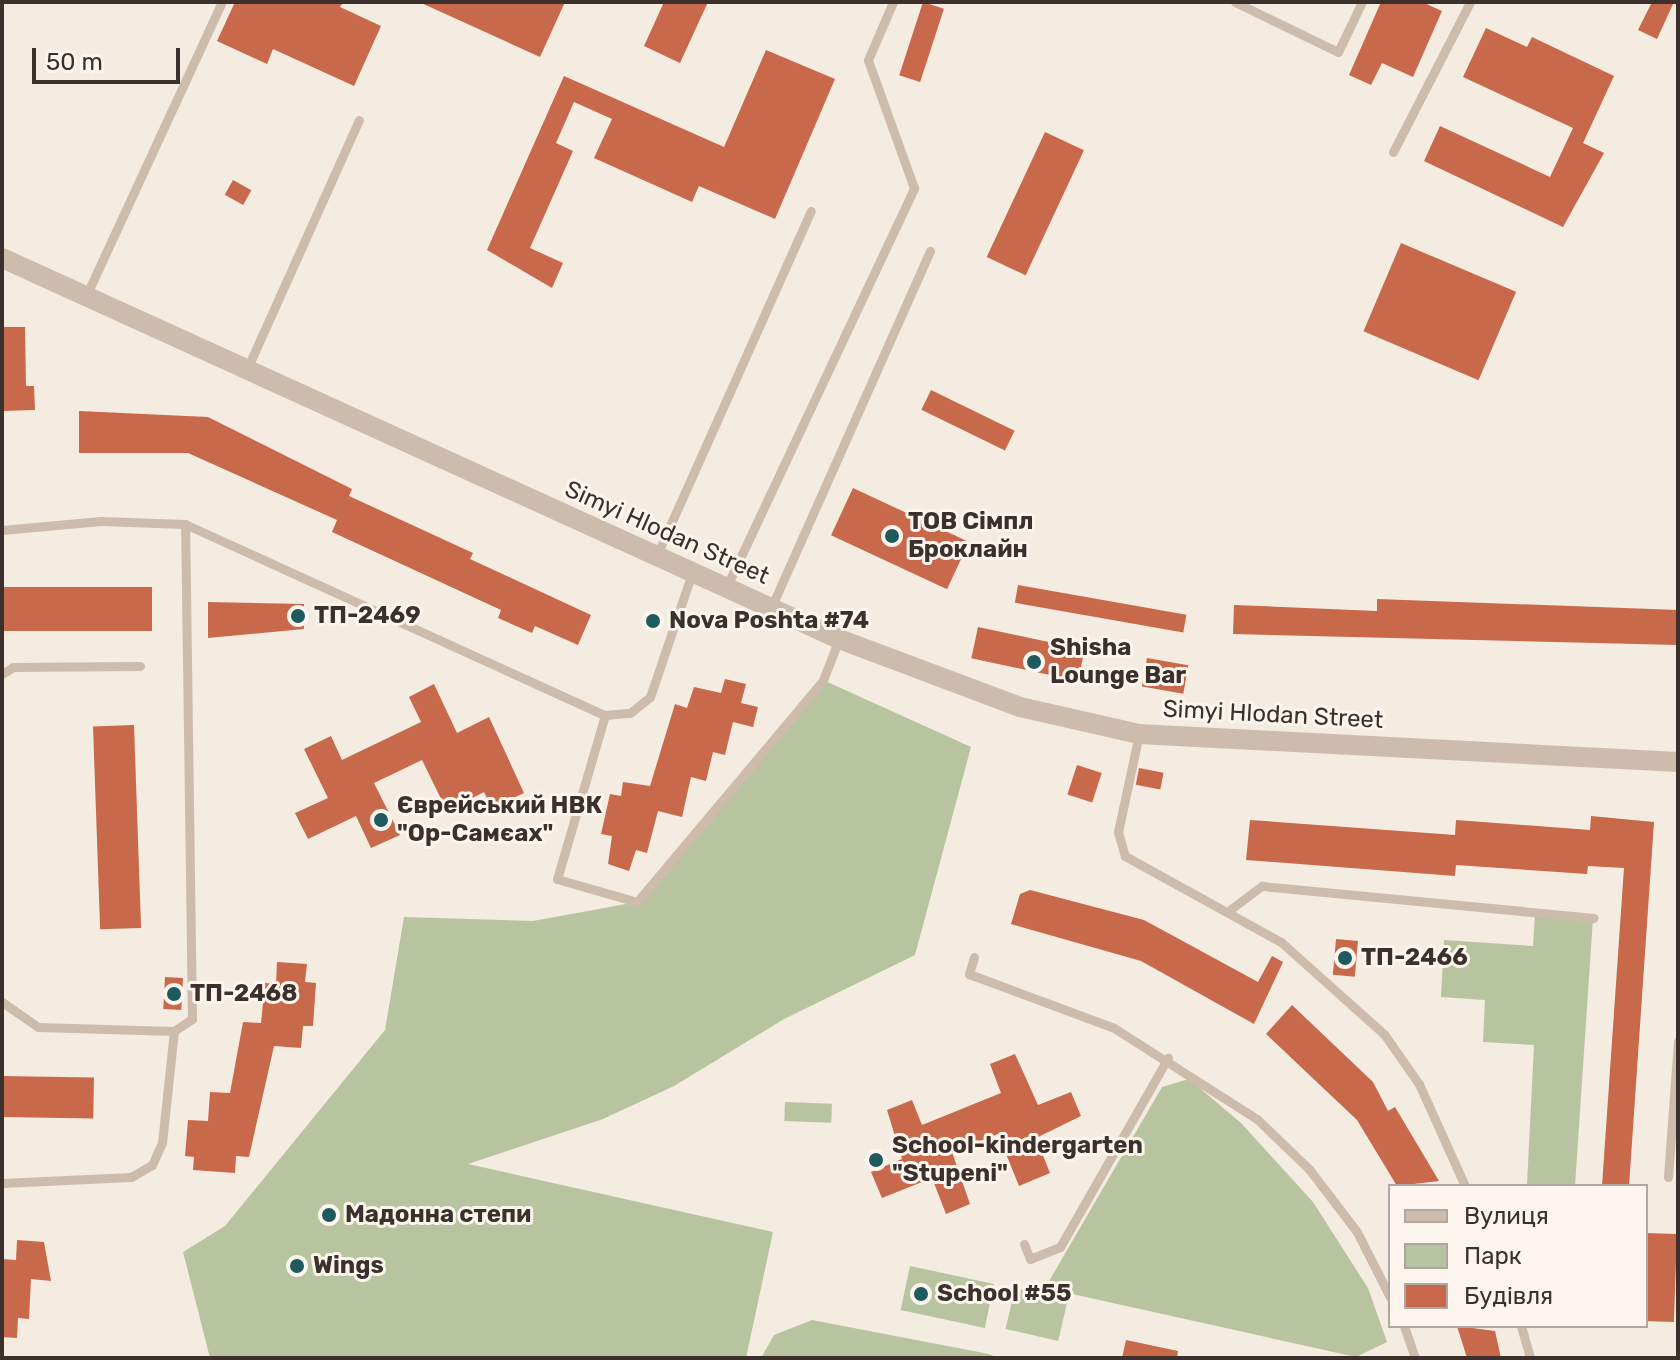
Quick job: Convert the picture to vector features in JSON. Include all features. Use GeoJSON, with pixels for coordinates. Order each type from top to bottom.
{"type":"FeatureCollection","features":[{"type":"Feature","properties":{"kind":"street","name":"Simyi Hlodan Street"},"geometry":{"type":"LineString","coordinates":[[2,258],[839,639],[1020,707],[1139,734],[1678,762]]}},
{"type":"Feature","properties":{"kind":"lane"},"geometry":{"type":"LineString","coordinates":[[86,296],[222,2]]}},
{"type":"Feature","properties":{"kind":"lane"},"geometry":{"type":"LineString","coordinates":[[726,588],[914,188],[868,60],[893,2]]}},
{"type":"Feature","properties":{"kind":"lane"},"geometry":{"type":"LineString","coordinates":[[1235,2],[1338,52],[1362,2]]}},
{"type":"Feature","properties":{"kind":"lane"},"geometry":{"type":"LineString","coordinates":[[1393,152],[1470,2]]}},
{"type":"Feature","properties":{"kind":"lane"},"geometry":{"type":"LineString","coordinates":[[246,369],[359,120]]}},
{"type":"Feature","properties":{"kind":"lane"},"geometry":{"type":"LineString","coordinates":[[656,557],[811,211]]}},
{"type":"Feature","properties":{"kind":"lane"},"geometry":{"type":"LineString","coordinates":[[771,608],[930,251]]}},
{"type":"Feature","properties":{"kind":"lane"},"geometry":{"type":"LineString","coordinates":[[2,530],[101,521],[185,524],[605,715],[630,713],[650,697],[692,573]]}},
{"type":"Feature","properties":{"kind":"lane"},"geometry":{"type":"LineString","coordinates":[[2,1002],[38,1027],[174,1031],[192,1019],[185,524]]}},
{"type":"Feature","properties":{"kind":"lane"},"geometry":{"type":"LineString","coordinates":[[605,715],[557,879],[637,902],[823,680],[839,639]]}},
{"type":"Feature","properties":{"kind":"lane"},"geometry":{"type":"LineString","coordinates":[[2,674],[13,667],[140,666]]}},
{"type":"Feature","properties":{"kind":"lane"},"geometry":{"type":"LineString","coordinates":[[1139,734],[1120,849],[1131,862],[1231,909],[1281,942],[1384,1034],[1419,1084],[1464,1184]]}},
{"type":"Feature","properties":{"kind":"lane"},"geometry":{"type":"LineString","coordinates":[[1231,909],[1262,886],[1593,918]]}},
{"type":"Feature","properties":{"kind":"lane"},"geometry":{"type":"LineString","coordinates":[[974,957],[969,974],[1088,1017],[1168,1058],[1257,1119],[1309,1169],[1357,1232],[1388,1293]]}},
{"type":"Feature","properties":{"kind":"lane"},"geometry":{"type":"LineString","coordinates":[[2,1183],[131,1177],[152,1165],[162,1143],[174,1031]]}},
{"type":"Feature","properties":{"kind":"lane"},"geometry":{"type":"LineString","coordinates":[[1668,1177],[1678,1041]]}},
{"type":"Feature","properties":{"kind":"lane"},"geometry":{"type":"LineString","coordinates":[[1024,1244],[1030,1259],[1060,1247],[1168,1058]]}},
{"type":"Feature","properties":{"kind":"lane"},"geometry":{"type":"LineString","coordinates":[[1405,1328],[1415,1358]]}},
{"type":"Feature","properties":{"kind":"lane"},"geometry":{"type":"LineString","coordinates":[[1522,1328],[1530,1358]]}},
{"type":"Feature","properties":{"kind":"green space"},"geometry":{"type":"Polygon","coordinates":[[[823,680],[971,747],[915,955],[784,1019],[674,1086],[603,1119],[468,1164],[773,1232],[746,1358],[210,1358],[183,1252],[225,1226],[385,1030],[404,917],[533,921],[637,902],[823,680]]]}},
{"type":"Feature","properties":{"kind":"green space"},"geometry":{"type":"Polygon","coordinates":[[[1535,913],[1593,918],[1575,1184],[1527,1184],[1534,1045],[1483,1042],[1485,1000],[1441,997],[1444,940],[1533,946],[1535,913]]]}},
{"type":"Feature","properties":{"kind":"green space"},"geometry":{"type":"Polygon","coordinates":[[[1189,1079],[1241,1123],[1313,1202],[1368,1288],[1387,1342],[1356,1357],[1045,1288],[1162,1087],[1189,1079]]]}},
{"type":"Feature","properties":{"kind":"green space"},"geometry":{"type":"Polygon","coordinates":[[[785,1102],[832,1104],[831,1123],[784,1121],[785,1102]]]}},
{"type":"Feature","properties":{"kind":"green space"},"geometry":{"type":"Polygon","coordinates":[[[910,1266],[994,1284],[985,1328],[901,1310],[910,1266]]]}},
{"type":"Feature","properties":{"kind":"green space"},"geometry":{"type":"Polygon","coordinates":[[[1015,1288],[1068,1300],[1058,1341],[1006,1329],[1015,1288]]]}},
{"type":"Feature","properties":{"kind":"green space"},"geometry":{"type":"Polygon","coordinates":[[[812,1320],[998,1358],[761,1358],[774,1335],[812,1320]]]}},
{"type":"Feature","properties":{"kind":"building"},"geometry":{"type":"Polygon","coordinates":[[[235,2],[343,2],[340,7],[381,26],[354,86],[273,49],[267,64],[217,41],[235,2]]]}},
{"type":"Feature","properties":{"kind":"building"},"geometry":{"type":"Polygon","coordinates":[[[419,2],[565,2],[540,57],[419,2]]]}},
{"type":"Feature","properties":{"kind":"building"},"geometry":{"type":"Polygon","coordinates":[[[664,2],[708,2],[680,63],[644,46],[664,2]]]}},
{"type":"Feature","properties":{"kind":"building"},"geometry":{"type":"Polygon","coordinates":[[[923,2],[944,9],[920,82],[899,75],[923,2]]]}},
{"type":"Feature","properties":{"kind":"building"},"geometry":{"type":"Polygon","coordinates":[[[1381,2],[1422,2],[1442,11],[1413,77],[1382,63],[1371,85],[1349,75],[1381,2]]]}},
{"type":"Feature","properties":{"kind":"building"},"geometry":{"type":"Polygon","coordinates":[[[1652,2],[1674,2],[1657,39],[1638,30],[1652,2]]]}},
{"type":"Feature","properties":{"kind":"building"},"geometry":{"type":"Polygon","coordinates":[[[1486,28],[1527,47],[1532,37],[1614,76],[1583,143],[1604,153],[1563,227],[1424,161],[1440,126],[1550,177],[1573,128],[1463,77],[1486,28]]]}},
{"type":"Feature","properties":{"kind":"building"},"geometry":{"type":"Polygon","coordinates":[[[766,50],[835,79],[775,219],[699,186],[692,202],[594,158],[612,119],[574,102],[556,143],[573,151],[530,248],[563,263],[552,288],[487,250],[564,76],[724,147],[766,50]]]}},
{"type":"Feature","properties":{"kind":"building"},"geometry":{"type":"Polygon","coordinates":[[[1045,132],[1084,150],[1026,275],[987,257],[1045,132]]]}},
{"type":"Feature","properties":{"kind":"building"},"geometry":{"type":"Polygon","coordinates":[[[233,180],[251,190],[243,205],[225,195],[233,180]]]}},
{"type":"Feature","properties":{"kind":"building"},"geometry":{"type":"Polygon","coordinates":[[[1401,243],[1516,292],[1479,380],[1363,331],[1401,243]]]}},
{"type":"Feature","properties":{"kind":"building"},"geometry":{"type":"Polygon","coordinates":[[[3,327],[25,327],[26,386],[34,386],[35,410],[2,411],[3,327]]]}},
{"type":"Feature","properties":{"kind":"building"},"geometry":{"type":"Polygon","coordinates":[[[931,390],[1015,431],[1005,451],[921,410],[931,390]]]}},
{"type":"Feature","properties":{"kind":"building"},"geometry":{"type":"Polygon","coordinates":[[[79,411],[208,417],[352,489],[349,496],[473,553],[470,559],[591,615],[578,645],[535,626],[532,633],[498,618],[501,610],[332,532],[337,520],[188,453],[79,453],[79,411]]]}},
{"type":"Feature","properties":{"kind":"building"},"geometry":{"type":"Polygon","coordinates":[[[853,488],[969,542],[947,589],[831,535],[853,488]]]}},
{"type":"Feature","properties":{"kind":"building"},"geometry":{"type":"Polygon","coordinates":[[[1018,585],[1186,615],[1183,632],[1015,603],[1018,585]]]}},
{"type":"Feature","properties":{"kind":"building"},"geometry":{"type":"Polygon","coordinates":[[[2,587],[152,587],[152,631],[2,631],[2,587]]]}},
{"type":"Feature","properties":{"kind":"building"},"geometry":{"type":"Polygon","coordinates":[[[1377,599],[1678,610],[1678,645],[1233,634],[1234,605],[1377,611],[1377,599]]]}},
{"type":"Feature","properties":{"kind":"building"},"geometry":{"type":"Polygon","coordinates":[[[208,602],[304,604],[304,629],[208,638],[208,602]]]}},
{"type":"Feature","properties":{"kind":"building"},"geometry":{"type":"Polygon","coordinates":[[[978,627],[1085,650],[1078,681],[971,658],[978,627]]]}},
{"type":"Feature","properties":{"kind":"building"},"geometry":{"type":"Polygon","coordinates":[[[1147,658],[1188,665],[1183,694],[1142,687],[1147,658]]]}},
{"type":"Feature","properties":{"kind":"building"},"geometry":{"type":"Polygon","coordinates":[[[725,679],[746,684],[741,703],[758,707],[753,727],[733,722],[725,755],[713,752],[706,781],[691,777],[682,817],[658,811],[647,853],[636,850],[629,871],[608,864],[612,836],[601,834],[610,794],[621,796],[623,782],[650,786],[675,704],[687,708],[694,687],[721,693],[725,679]]]}},
{"type":"Feature","properties":{"kind":"building"},"geometry":{"type":"Polygon","coordinates":[[[434,684],[457,733],[489,717],[524,793],[492,808],[484,792],[447,811],[422,760],[374,783],[400,835],[371,848],[356,816],[308,839],[295,813],[328,798],[304,749],[331,736],[342,760],[421,722],[409,697],[434,684]]]}},
{"type":"Feature","properties":{"kind":"building"},"geometry":{"type":"Polygon","coordinates":[[[134,725],[141,928],[100,929],[93,726],[134,725]]]}},
{"type":"Feature","properties":{"kind":"building"},"geometry":{"type":"Polygon","coordinates":[[[1077,765],[1102,773],[1092,803],[1067,794],[1077,765]]]}},
{"type":"Feature","properties":{"kind":"building"},"geometry":{"type":"Polygon","coordinates":[[[1139,768],[1164,773],[1160,789],[1136,785],[1139,768]]]}},
{"type":"Feature","properties":{"kind":"building"},"geometry":{"type":"Polygon","coordinates":[[[1591,816],[1654,822],[1629,1184],[1602,1184],[1624,868],[1588,866],[1587,874],[1456,865],[1455,876],[1246,860],[1250,820],[1455,835],[1456,820],[1590,830],[1591,816]]]}},
{"type":"Feature","properties":{"kind":"building"},"geometry":{"type":"Polygon","coordinates":[[[1030,890],[1144,920],[1258,982],[1272,956],[1283,962],[1254,1024],[1141,961],[1011,924],[1020,894],[1030,890]]]}},
{"type":"Feature","properties":{"kind":"building","name":"ТП-2466"},"geometry":{"type":"Polygon","coordinates":[[[1336,939],[1358,941],[1355,977],[1333,975],[1336,939]]]}},
{"type":"Feature","properties":{"kind":"building"},"geometry":{"type":"Polygon","coordinates":[[[277,962],[307,964],[305,982],[316,983],[313,1026],[303,1026],[301,1048],[274,1046],[249,1157],[236,1156],[235,1173],[193,1170],[194,1157],[185,1156],[188,1120],[208,1121],[210,1092],[230,1093],[243,1022],[261,1023],[265,983],[276,984],[277,962]]]}},
{"type":"Feature","properties":{"kind":"building","name":"ТП-2468"},"geometry":{"type":"Polygon","coordinates":[[[165,977],[183,978],[181,1010],[163,1009],[165,977]]]}},
{"type":"Feature","properties":{"kind":"building"},"geometry":{"type":"Polygon","coordinates":[[[1292,1005],[1373,1082],[1388,1111],[1395,1107],[1439,1181],[1396,1184],[1357,1120],[1266,1034],[1292,1005]]]}},
{"type":"Feature","properties":{"kind":"building"},"geometry":{"type":"Polygon","coordinates":[[[1015,1054],[1038,1105],[1071,1092],[1081,1116],[1036,1138],[1050,1173],[1019,1186],[998,1134],[952,1152],[970,1204],[946,1214],[932,1178],[882,1198],[871,1172],[902,1159],[887,1110],[912,1100],[922,1125],[1001,1093],[990,1064],[1015,1054]]]}},
{"type":"Feature","properties":{"kind":"building"},"geometry":{"type":"Polygon","coordinates":[[[2,1076],[94,1078],[93,1119],[2,1117],[2,1076]]]}},
{"type":"Feature","properties":{"kind":"building"},"geometry":{"type":"Polygon","coordinates":[[[1648,1233],[1677,1234],[1674,1322],[1648,1321],[1648,1233]]]}},
{"type":"Feature","properties":{"kind":"building"},"geometry":{"type":"Polygon","coordinates":[[[17,1240],[44,1242],[51,1281],[31,1279],[29,1319],[18,1318],[17,1338],[2,1337],[2,1259],[16,1260],[17,1240]]]}},
{"type":"Feature","properties":{"kind":"building"},"geometry":{"type":"Polygon","coordinates":[[[1458,1328],[1495,1331],[1501,1358],[1467,1358],[1458,1328]]]}},
{"type":"Feature","properties":{"kind":"building"},"geometry":{"type":"Polygon","coordinates":[[[1126,1340],[1178,1351],[1177,1358],[1122,1358],[1126,1340]]]}},
{"type":"Feature","properties":{"kind":"place","name":"ТОВ Сімпл Броклайн"},"geometry":{"type":"Point","coordinates":[892,536]}},
{"type":"Feature","properties":{"kind":"place","name":"ТП-2469"},"geometry":{"type":"Point","coordinates":[298,616]}},
{"type":"Feature","properties":{"kind":"place","name":"Nova Poshta #74"},"geometry":{"type":"Point","coordinates":[653,621]}},
{"type":"Feature","properties":{"kind":"place","name":"Shisha Lounge Bar"},"geometry":{"type":"Point","coordinates":[1034,662]}},
{"type":"Feature","properties":{"kind":"place","name":"Єврейський НВК \"Ор-Самєах\""},"geometry":{"type":"Point","coordinates":[381,820]}},
{"type":"Feature","properties":{"kind":"place","name":"ТП-2466"},"geometry":{"type":"Point","coordinates":[1345,958]}},
{"type":"Feature","properties":{"kind":"place","name":"ТП-2468"},"geometry":{"type":"Point","coordinates":[174,994]}},
{"type":"Feature","properties":{"kind":"place","name":"School-kindergarten \"Stupeni\""},"geometry":{"type":"Point","coordinates":[876,1160]}},
{"type":"Feature","properties":{"kind":"place","name":"Мадонна степи"},"geometry":{"type":"Point","coordinates":[329,1215]}},
{"type":"Feature","properties":{"kind":"place","name":"Wings"},"geometry":{"type":"Point","coordinates":[297,1266]}},
{"type":"Feature","properties":{"kind":"place","name":"School #55"},"geometry":{"type":"Point","coordinates":[921,1294]}}]}
